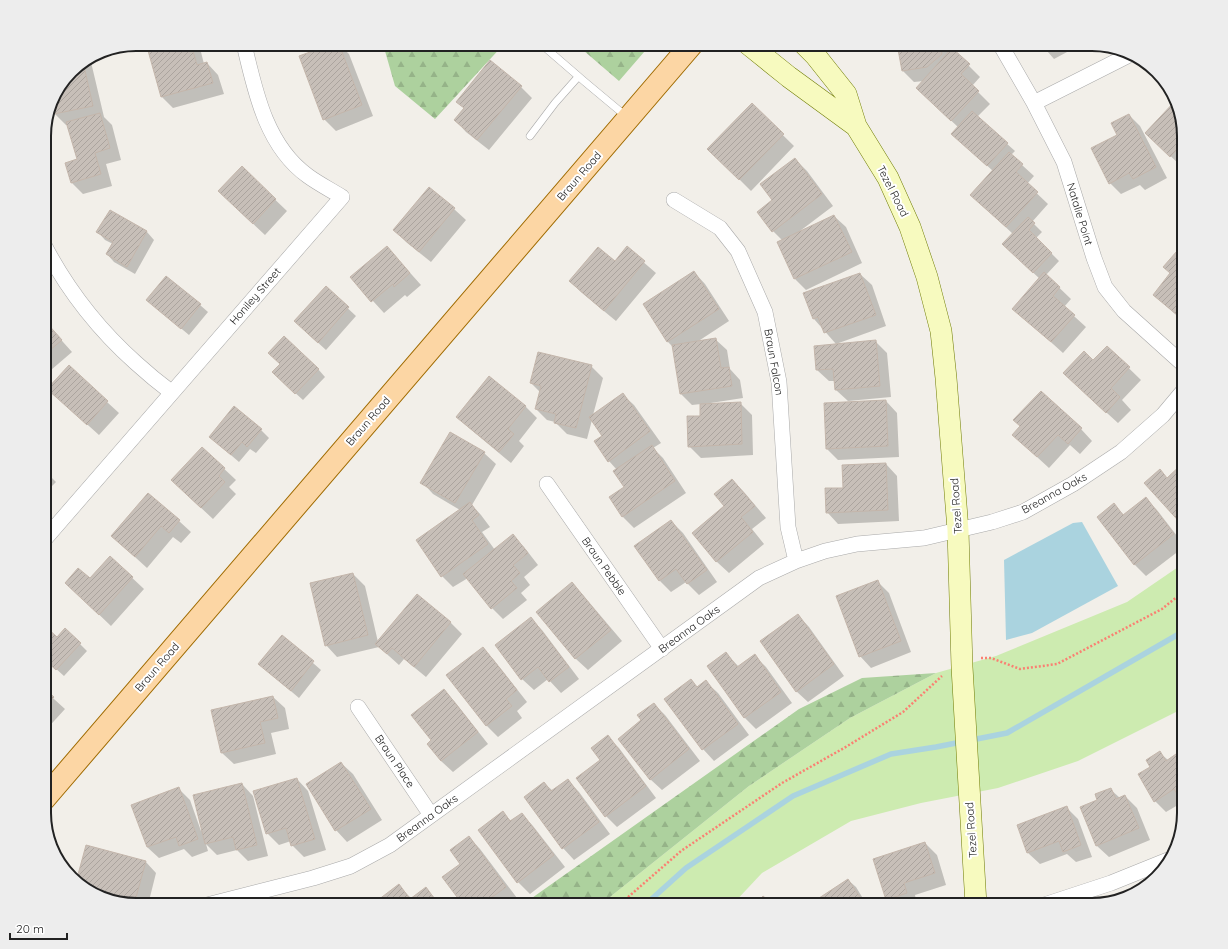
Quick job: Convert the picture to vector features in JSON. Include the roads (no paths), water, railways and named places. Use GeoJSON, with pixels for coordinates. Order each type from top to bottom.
{"type":"FeatureCollection","features":[{"type":"Feature","properties":{"kind":"main road","name":"Braun Road"},"geometry":{"type":"LineString","coordinates":[[51,791],[686,51]]}},
{"type":"Feature","properties":{"kind":"main road","name":"Tezel Road"},"geometry":{"type":"LineString","coordinates":[[757,51],[789,77],[856,126]]}},
{"type":"Feature","properties":{"kind":"main road","name":"Tezel Road"},"geometry":{"type":"LineString","coordinates":[[811,51],[846,94],[856,126],[888,178],[910,227],[927,277],[941,331],[958,530],[962,663],[976,898]]}},
{"type":"Feature","properties":{"kind":"street","name":"Honiley Street"},"geometry":{"type":"LineString","coordinates":[[51,532],[342,197],[308,176],[295,164],[273,134],[265,118],[255,90],[246,51]]}},
{"type":"Feature","properties":{"kind":"street","name":"Natalie Point"},"geometry":{"type":"LineString","coordinates":[[1004,51],[1034,103],[1064,162],[1094,258],[1105,287],[1124,311],[1177,358]]}},
{"type":"Feature","properties":{"kind":"street"},"geometry":{"type":"LineString","coordinates":[[1034,103],[1125,57]]}},
{"type":"Feature","properties":{"kind":"street","name":"Braun Falcon"},"geometry":{"type":"LineString","coordinates":[[674,200],[720,228],[738,251],[764,312],[779,382],[788,527],[796,561]]}},
{"type":"Feature","properties":{"kind":"street"},"geometry":{"type":"LineString","coordinates":[[51,258],[76,297],[104,332],[136,363],[171,392]]}},
{"type":"Feature","properties":{"kind":"street","name":"Breanna Oaks"},"geometry":{"type":"LineString","coordinates":[[234,898],[312,878],[351,866],[390,845],[759,578],[796,561],[825,551],[857,544],[924,538],[992,522],[1023,512],[1074,484],[1121,452],[1163,415],[1177,398]]}},
{"type":"Feature","properties":{"kind":"street","name":"Braun Pebble"},"geometry":{"type":"LineString","coordinates":[[547,484],[662,649]]}},
{"type":"Feature","properties":{"kind":"street","name":"Braun Place"},"geometry":{"type":"LineString","coordinates":[[358,707],[431,815]]}},
{"type":"Feature","properties":{"kind":"street"},"geometry":{"type":"LineString","coordinates":[[1066,898],[1111,884],[1160,863]]}},
{"type":"Feature","properties":{"kind":"lane"},"geometry":{"type":"LineString","coordinates":[[549,51],[578,77],[629,118]]}},
{"type":"Feature","properties":{"kind":"lane"},"geometry":{"type":"LineString","coordinates":[[530,136],[555,103],[578,77]]}},
{"type":"Feature","properties":{"kind":"water"},"geometry":{"type":"Polygon","coordinates":[[[1082,522],[1118,586],[1032,633],[1006,640],[1004,560],[1073,523],[1082,522]]]}},
{"type":"Feature","properties":{"kind":"waterway"},"geometry":{"type":"LineString","coordinates":[[653,898],[686,868],[793,796],[891,754],[1007,733],[1177,635]]}}]}
